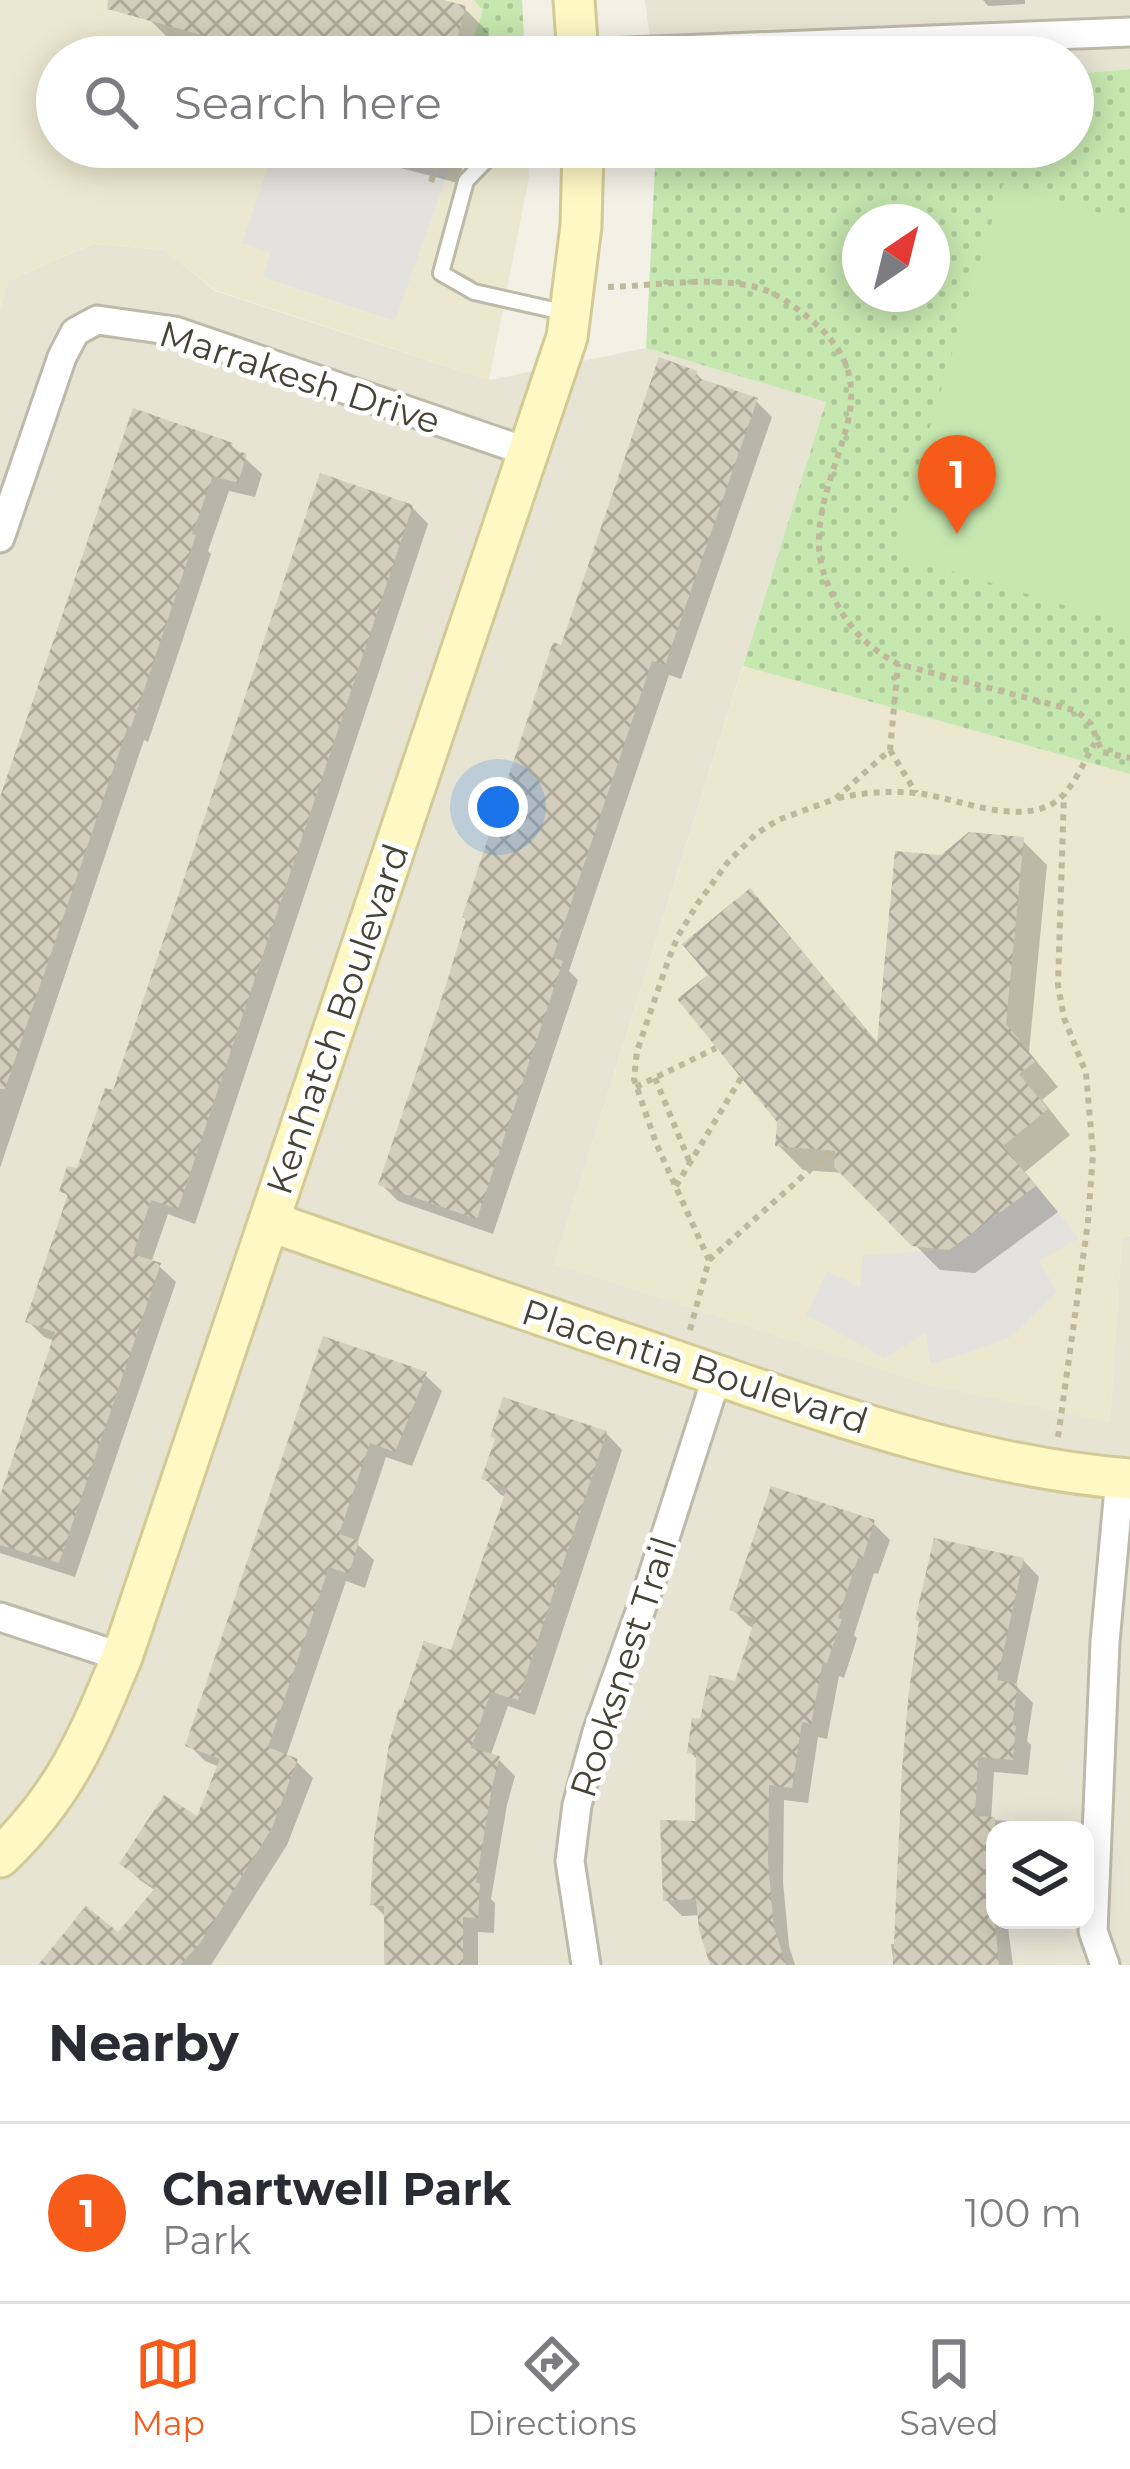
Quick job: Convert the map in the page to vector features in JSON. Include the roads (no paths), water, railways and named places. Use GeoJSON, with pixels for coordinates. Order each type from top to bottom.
{"type":"FeatureCollection","features":[{"type":"Feature","properties":{"kind":"street"},"geometry":{"type":"LineString","coordinates":[[574,0],[577,36]]}},
{"type":"Feature","properties":{"kind":"street"},"geometry":{"type":"LineString","coordinates":[[1038,36],[1130,32]]}},
{"type":"Feature","properties":{"kind":"street","name":"Kenhatch Boulevard"},"geometry":{"type":"LineString","coordinates":[[0,1857],[29,1829],[64,1783],[122,1657],[567,337],[581,226],[582,168]]}},
{"type":"Feature","properties":{"kind":"street","name":"Marrakesh Drive"},"geometry":{"type":"LineString","coordinates":[[0,538],[62,357],[75,332],[97,320],[175,332],[528,452]]}},
{"type":"Feature","properties":{"kind":"street","name":"Placentia Boulevard"},"geometry":{"type":"LineString","coordinates":[[269,1221],[699,1369],[958,1451],[1053,1471],[1125,1479]]}},
{"type":"Feature","properties":{"kind":"street","name":"Rooksnest Trail"},"geometry":{"type":"LineString","coordinates":[[586,1965],[570,1861],[577,1804],[597,1732],[651,1581],[699,1369]]}},
{"type":"Feature","properties":{"kind":"street"},"geometry":{"type":"LineString","coordinates":[[1106,1965],[1093,1931],[1105,1642],[1125,1479]]}},
{"type":"Feature","properties":{"kind":"street"},"geometry":{"type":"LineString","coordinates":[[0,1617],[122,1657]]}},
{"type":"Feature","properties":{"kind":"lane"},"geometry":{"type":"LineString","coordinates":[[479,168],[466,182],[441,274],[474,292],[573,301]]}},
{"type":"Feature","properties":{"kind":"place","name":"Chartwell Park"},"geometry":{"type":"Point","coordinates":[957,534]}}]}
